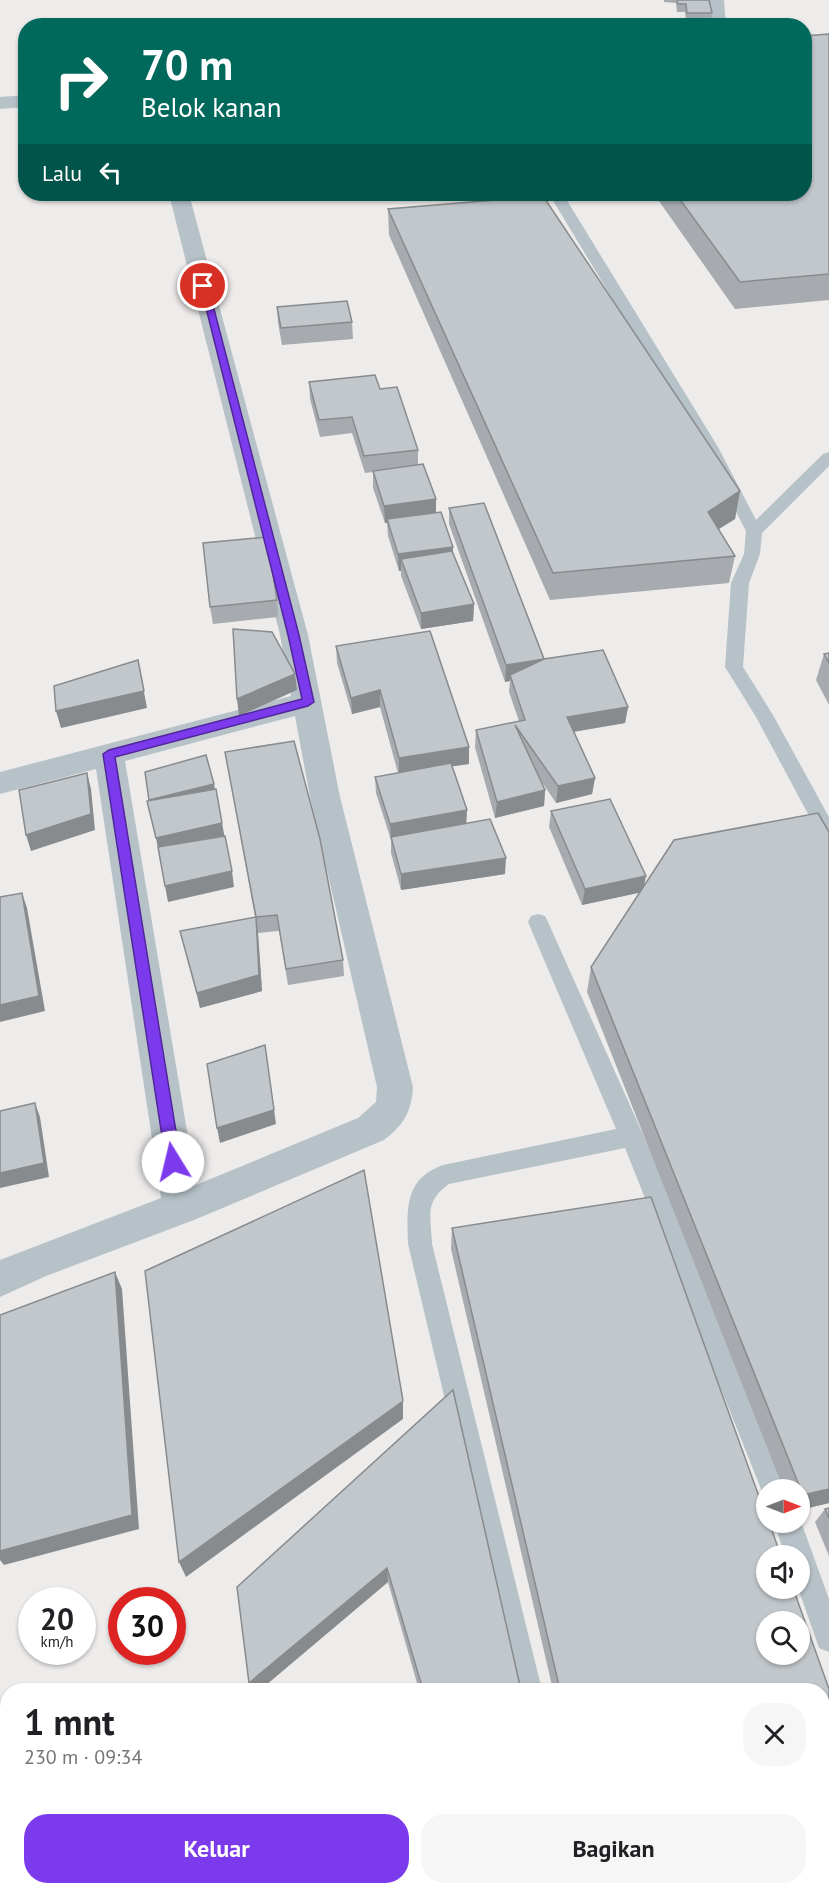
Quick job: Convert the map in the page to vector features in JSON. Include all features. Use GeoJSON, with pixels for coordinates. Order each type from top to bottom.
{"type":"FeatureCollection","features":[{"type":"Feature","properties":{"kind":"street"},"geometry":{"type":"LineString","coordinates":[[715,0],[716,18]]}},
{"type":"Feature","properties":{"kind":"street"},"geometry":{"type":"LineString","coordinates":[[0,103],[18,102]]}},
{"type":"Feature","properties":{"kind":"street"},"geometry":{"type":"LineString","coordinates":[[0,1279],[33,1263],[181,1208],[370,1129],[387,1117],[395,1106],[395,1087],[325,797],[294,635],[181,201]]}},
{"type":"Feature","properties":{"kind":"street"},"geometry":{"type":"LineString","coordinates":[[0,783],[308,702]]}},
{"type":"Feature","properties":{"kind":"street"},"geometry":{"type":"LineString","coordinates":[[109,754],[181,1208]]}},
{"type":"Feature","properties":{"kind":"lane"},"geometry":{"type":"LineString","coordinates":[[560,201],[710,447],[754,531],[752,554],[740,583],[734,667],[764,715],[829,835]]}},
{"type":"Feature","properties":{"kind":"lane"},"geometry":{"type":"LineString","coordinates":[[754,531],[794,495],[829,457]]}},
{"type":"Feature","properties":{"kind":"lane"},"geometry":{"type":"LineString","coordinates":[[538,922],[642,1159],[770,1479]]}},
{"type":"Feature","properties":{"kind":"lane"},"geometry":{"type":"LineString","coordinates":[[526,1683],[420,1244],[419,1205],[426,1187],[443,1175],[607,1140],[631,1137]]}},
{"type":"Feature","properties":{"kind":"lane"},"geometry":{"type":"LineString","coordinates":[[810,1586],[829,1638]]}},
{"type":"Feature","properties":{"kind":"building"},"geometry":{"type":"Polygon","coordinates":[[[677,0],[709,0],[712,13],[687,13],[686,4],[678,4],[677,0]]]}},
{"type":"Feature","properties":{"kind":"building"},"geometry":{"type":"Polygon","coordinates":[[[829,34],[829,274],[740,282],[681,201],[812,201],[812,35],[829,34]]]}},
{"type":"Feature","properties":{"kind":"building"},"geometry":{"type":"Polygon","coordinates":[[[483,201],[546,201],[740,491],[708,512],[735,556],[553,573],[388,209],[483,201]]]}},
{"type":"Feature","properties":{"kind":"building"},"geometry":{"type":"Polygon","coordinates":[[[347,301],[352,322],[281,328],[277,307],[347,301]]]}},
{"type":"Feature","properties":{"kind":"building"},"geometry":{"type":"Polygon","coordinates":[[[375,375],[380,389],[397,387],[418,450],[364,456],[352,417],[319,420],[309,382],[375,375]]]}},
{"type":"Feature","properties":{"kind":"building"},"geometry":{"type":"Polygon","coordinates":[[[423,464],[436,499],[384,506],[373,471],[423,464]]]}},
{"type":"Feature","properties":{"kind":"building"},"geometry":{"type":"Polygon","coordinates":[[[484,503],[544,659],[506,665],[449,508],[484,503]]]}},
{"type":"Feature","properties":{"kind":"building"},"geometry":{"type":"Polygon","coordinates":[[[441,512],[453,547],[398,554],[387,519],[441,512]]]}},
{"type":"Feature","properties":{"kind":"building"},"geometry":{"type":"Polygon","coordinates":[[[267,537],[277,600],[210,607],[203,543],[267,537]]]}},
{"type":"Feature","properties":{"kind":"building"},"geometry":{"type":"Polygon","coordinates":[[[452,551],[474,604],[421,613],[401,559],[452,551]]]}},
{"type":"Feature","properties":{"kind":"building"},"geometry":{"type":"Polygon","coordinates":[[[233,629],[272,632],[295,674],[237,699],[233,629]]]}},
{"type":"Feature","properties":{"kind":"building"},"geometry":{"type":"Polygon","coordinates":[[[430,631],[469,747],[399,758],[380,690],[351,698],[336,646],[430,631]]]}},
{"type":"Feature","properties":{"kind":"building"},"geometry":{"type":"Polygon","coordinates":[[[603,650],[628,707],[567,717],[595,778],[558,786],[515,725],[545,790],[497,802],[476,730],[525,720],[510,675],[544,659],[603,650]]]}},
{"type":"Feature","properties":{"kind":"building"},"geometry":{"type":"Polygon","coordinates":[[[829,653],[829,663],[824,654],[829,653]]]}},
{"type":"Feature","properties":{"kind":"building"},"geometry":{"type":"Polygon","coordinates":[[[138,660],[144,691],[56,711],[54,686],[138,660]]]}},
{"type":"Feature","properties":{"kind":"building"},"geometry":{"type":"Polygon","coordinates":[[[294,741],[320,839],[343,960],[286,969],[277,915],[256,917],[225,752],[294,741]]]}},
{"type":"Feature","properties":{"kind":"building"},"geometry":{"type":"Polygon","coordinates":[[[206,755],[214,784],[149,800],[145,772],[206,755]]]}},
{"type":"Feature","properties":{"kind":"building"},"geometry":{"type":"Polygon","coordinates":[[[451,763],[467,810],[390,824],[375,777],[451,763]]]}},
{"type":"Feature","properties":{"kind":"building"},"geometry":{"type":"Polygon","coordinates":[[[87,773],[91,814],[26,835],[19,790],[87,773]]]}},
{"type":"Feature","properties":{"kind":"building"},"geometry":{"type":"Polygon","coordinates":[[[216,789],[222,823],[156,838],[147,801],[216,789]]]}},
{"type":"Feature","properties":{"kind":"building"},"geometry":{"type":"Polygon","coordinates":[[[610,799],[646,876],[585,889],[551,811],[610,799]]]}},
{"type":"Feature","properties":{"kind":"building"},"geometry":{"type":"Polygon","coordinates":[[[818,813],[829,832],[829,1489],[810,1493],[810,1479],[797,1479],[591,967],[674,840],[818,813]]]}},
{"type":"Feature","properties":{"kind":"building"},"geometry":{"type":"Polygon","coordinates":[[[490,819],[506,858],[401,874],[391,837],[490,819]]]}},
{"type":"Feature","properties":{"kind":"building"},"geometry":{"type":"Polygon","coordinates":[[[225,836],[232,871],[165,886],[158,847],[225,836]]]}},
{"type":"Feature","properties":{"kind":"building"},"geometry":{"type":"Polygon","coordinates":[[[22,893],[39,996],[0,1005],[0,897],[22,893]]]}},
{"type":"Feature","properties":{"kind":"building"},"geometry":{"type":"Polygon","coordinates":[[[256,917],[259,975],[197,993],[180,931],[256,917]]]}},
{"type":"Feature","properties":{"kind":"building"},"geometry":{"type":"Polygon","coordinates":[[[265,1045],[274,1110],[217,1128],[207,1064],[265,1045]]]}},
{"type":"Feature","properties":{"kind":"building"},"geometry":{"type":"Polygon","coordinates":[[[35,1103],[44,1163],[0,1173],[0,1111],[35,1103]]]}},
{"type":"Feature","properties":{"kind":"building"},"geometry":{"type":"Polygon","coordinates":[[[364,1170],[403,1401],[179,1562],[145,1271],[364,1170]]]}},
{"type":"Feature","properties":{"kind":"building"},"geometry":{"type":"Polygon","coordinates":[[[651,1197],[756,1488],[756,1533],[773,1533],[777,1545],[756,1545],[756,1599],[797,1599],[801,1611],[756,1611],[756,1665],[810,1665],[810,1636],[827,1683],[558,1683],[452,1228],[651,1197]]]}},
{"type":"Feature","properties":{"kind":"building"},"geometry":{"type":"Polygon","coordinates":[[[115,1272],[132,1515],[0,1551],[0,1315],[115,1272]]]}},
{"type":"Feature","properties":{"kind":"building"},"geometry":{"type":"Polygon","coordinates":[[[453,1390],[519,1683],[421,1683],[387,1568],[249,1683],[237,1587],[453,1390]]]}},
{"type":"Feature","properties":{"kind":"route"},"geometry":{"type":"LineString","coordinates":[[173,1162],[109,754],[308,702],[294,635],[203,286]]}}]}
